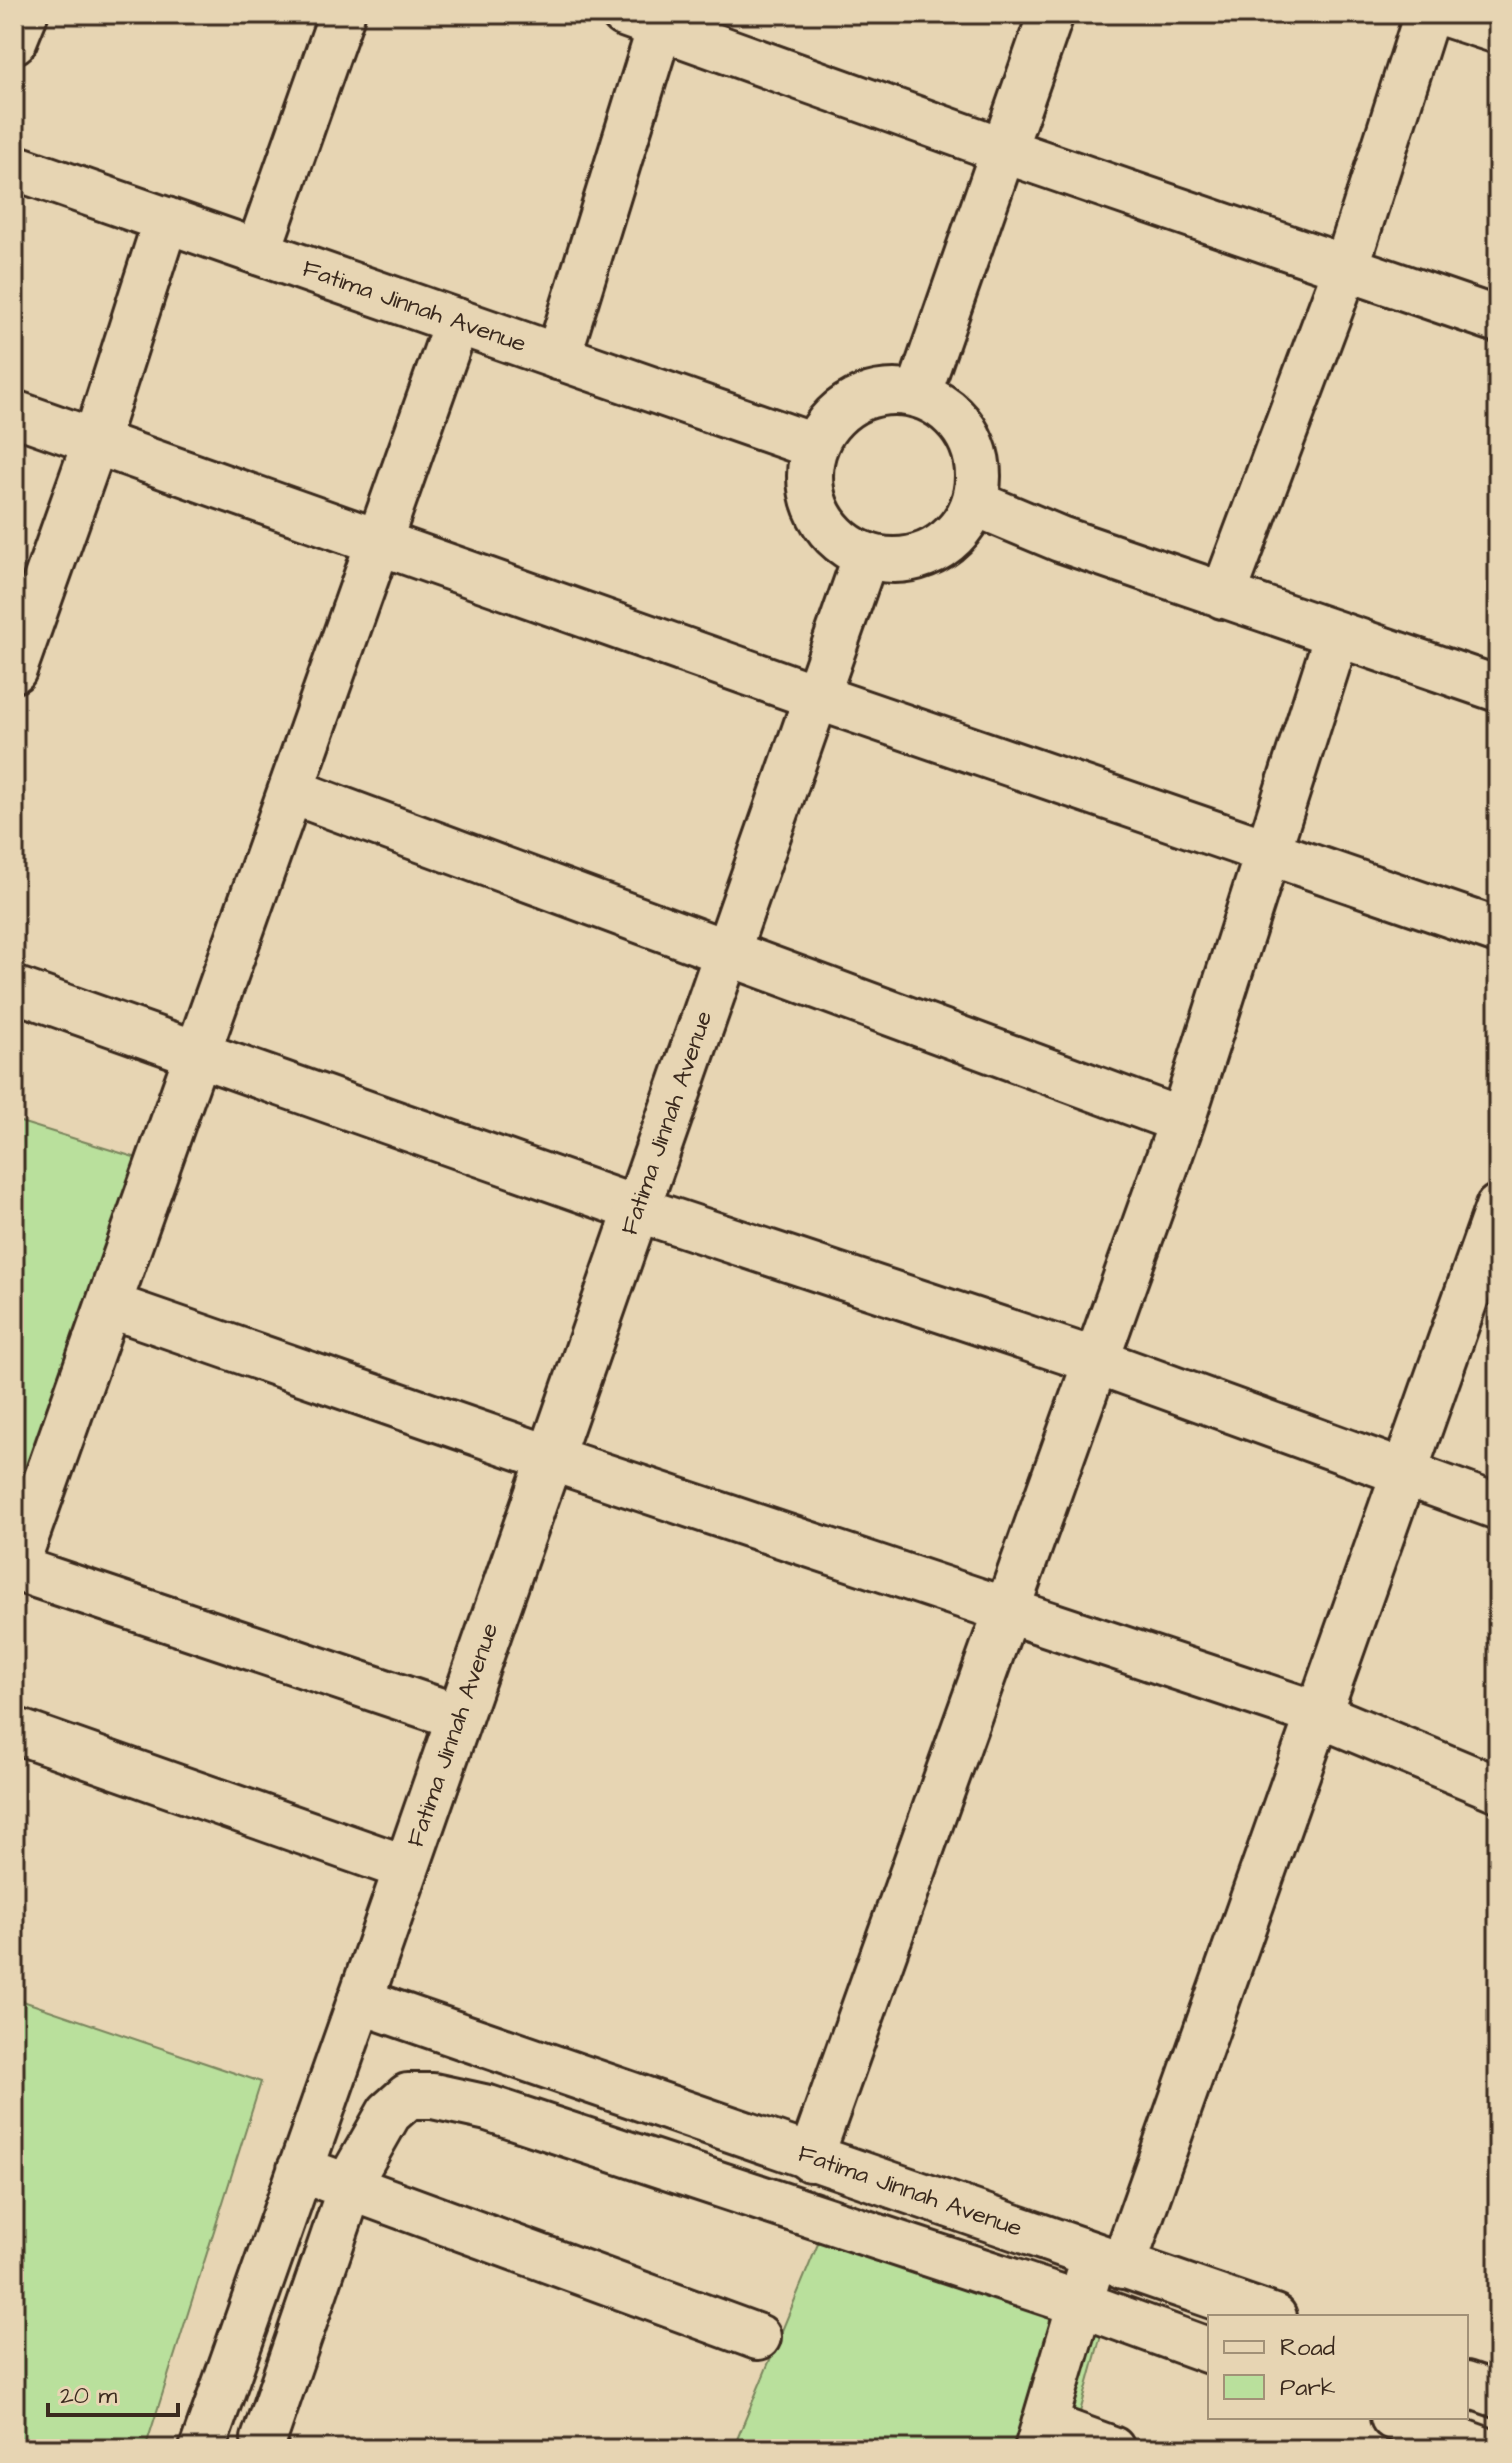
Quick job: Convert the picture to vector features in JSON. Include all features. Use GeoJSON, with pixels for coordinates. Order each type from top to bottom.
{"type":"FeatureCollection","features":[{"type":"Feature","properties":{"kind":"street"},"geometry":{"type":"LineString","coordinates":[[14,41],[25,14]]}},
{"type":"Feature","properties":{"kind":"street"},"geometry":{"type":"LineString","coordinates":[[258,252],[342,14]]}},
{"type":"Feature","properties":{"kind":"street"},"geometry":{"type":"LineString","coordinates":[[918,395],[1051,14]]}},
{"type":"Feature","properties":{"kind":"street"},"geometry":{"type":"LineString","coordinates":[[1223,596],[1346,268],[1427,14]]}},
{"type":"Feature","properties":{"kind":"street"},"geometry":{"type":"LineString","coordinates":[[1446,14],[1498,31]]}},
{"type":"Feature","properties":{"kind":"street"},"geometry":{"type":"LineString","coordinates":[[558,357],[642,21],[1003,150],[1498,320]]}},
{"type":"Feature","properties":{"kind":"street","name":"Fatima Jinnah Avenue"},"geometry":{"type":"LineString","coordinates":[[14,167],[814,446]]}},
{"type":"Feature","properties":{"kind":"street"},"geometry":{"type":"LineString","coordinates":[[14,670],[95,442],[166,220]]}},
{"type":"Feature","properties":{"kind":"street"},"geometry":{"type":"LineString","coordinates":[[457,321],[15,1570],[459,1717]]}},
{"type":"Feature","properties":{"kind":"street"},"geometry":{"type":"LineString","coordinates":[[876,392],[918,395],[939,404],[970,437],[977,459],[979,481],[974,503],[961,527],[930,551],[892,560],[866,555],[842,543],[823,523],[812,499],[809,472],[814,446],[838,412],[876,392]]}},
{"type":"Feature","properties":{"kind":"street"},"geometry":{"type":"LineString","coordinates":[[14,413],[817,697],[1498,931]]}},
{"type":"Feature","properties":{"kind":"street"},"geometry":{"type":"LineString","coordinates":[[974,503],[1060,539],[1498,689]]}},
{"type":"Feature","properties":{"kind":"street","name":"Fatima Jinnah Avenue"},"geometry":{"type":"LineString","coordinates":[[866,555],[360,2001],[1268,2315]]}},
{"type":"Feature","properties":{"kind":"street"},"geometry":{"type":"LineString","coordinates":[[810,2159],[1182,1121],[1337,635]]}},
{"type":"Feature","properties":{"kind":"street"},"geometry":{"type":"LineString","coordinates":[[291,791],[1182,1121]]}},
{"type":"Feature","properties":{"kind":"street"},"geometry":{"type":"LineString","coordinates":[[14,989],[637,1209],[1096,1361],[1498,1507]]}},
{"type":"Feature","properties":{"kind":"street"},"geometry":{"type":"LineString","coordinates":[[1112,2449],[1040,2436],[1081,2304],[1108,2261],[1318,1714],[1497,1212]]}},
{"type":"Feature","properties":{"kind":"street"},"geometry":{"type":"LineString","coordinates":[[109,1305],[550,1458],[1318,1714],[1498,1789]]}},
{"type":"Feature","properties":{"kind":"street"},"geometry":{"type":"LineString","coordinates":[[14,1730],[406,1868]]}},
{"type":"Feature","properties":{"kind":"street"},"geometry":{"type":"LineString","coordinates":[[360,2001],[206,2436],[280,2444],[349,2189],[389,2113],[408,2096],[433,2096],[488,2108],[1081,2304],[1208,2350]]}},
{"type":"Feature","properties":{"kind":"street"},"geometry":{"type":"LineString","coordinates":[[300,2169],[758,2337]]}},
{"type":"Feature","properties":{"kind":"street"},"geometry":{"type":"LineString","coordinates":[[1468,2385],[1498,2395]]}},
{"type":"Feature","properties":{"kind":"street"},"geometry":{"type":"LineString","coordinates":[[1399,2419],[1482,2449]]}},
{"type":"Feature","properties":{"kind":"green space"},"geometry":{"type":"Polygon","coordinates":[[[14,1120],[137,1158],[14,1524],[14,1120]]]}},
{"type":"Feature","properties":{"kind":"green space"},"geometry":{"type":"Polygon","coordinates":[[[14,1998],[261,2082],[145,2449],[14,2449],[14,1998]]]}},
{"type":"Feature","properties":{"kind":"green space"},"geometry":{"type":"Polygon","coordinates":[[[827,2222],[1107,2313],[1070,2449],[733,2449],[827,2222]]]}}]}
